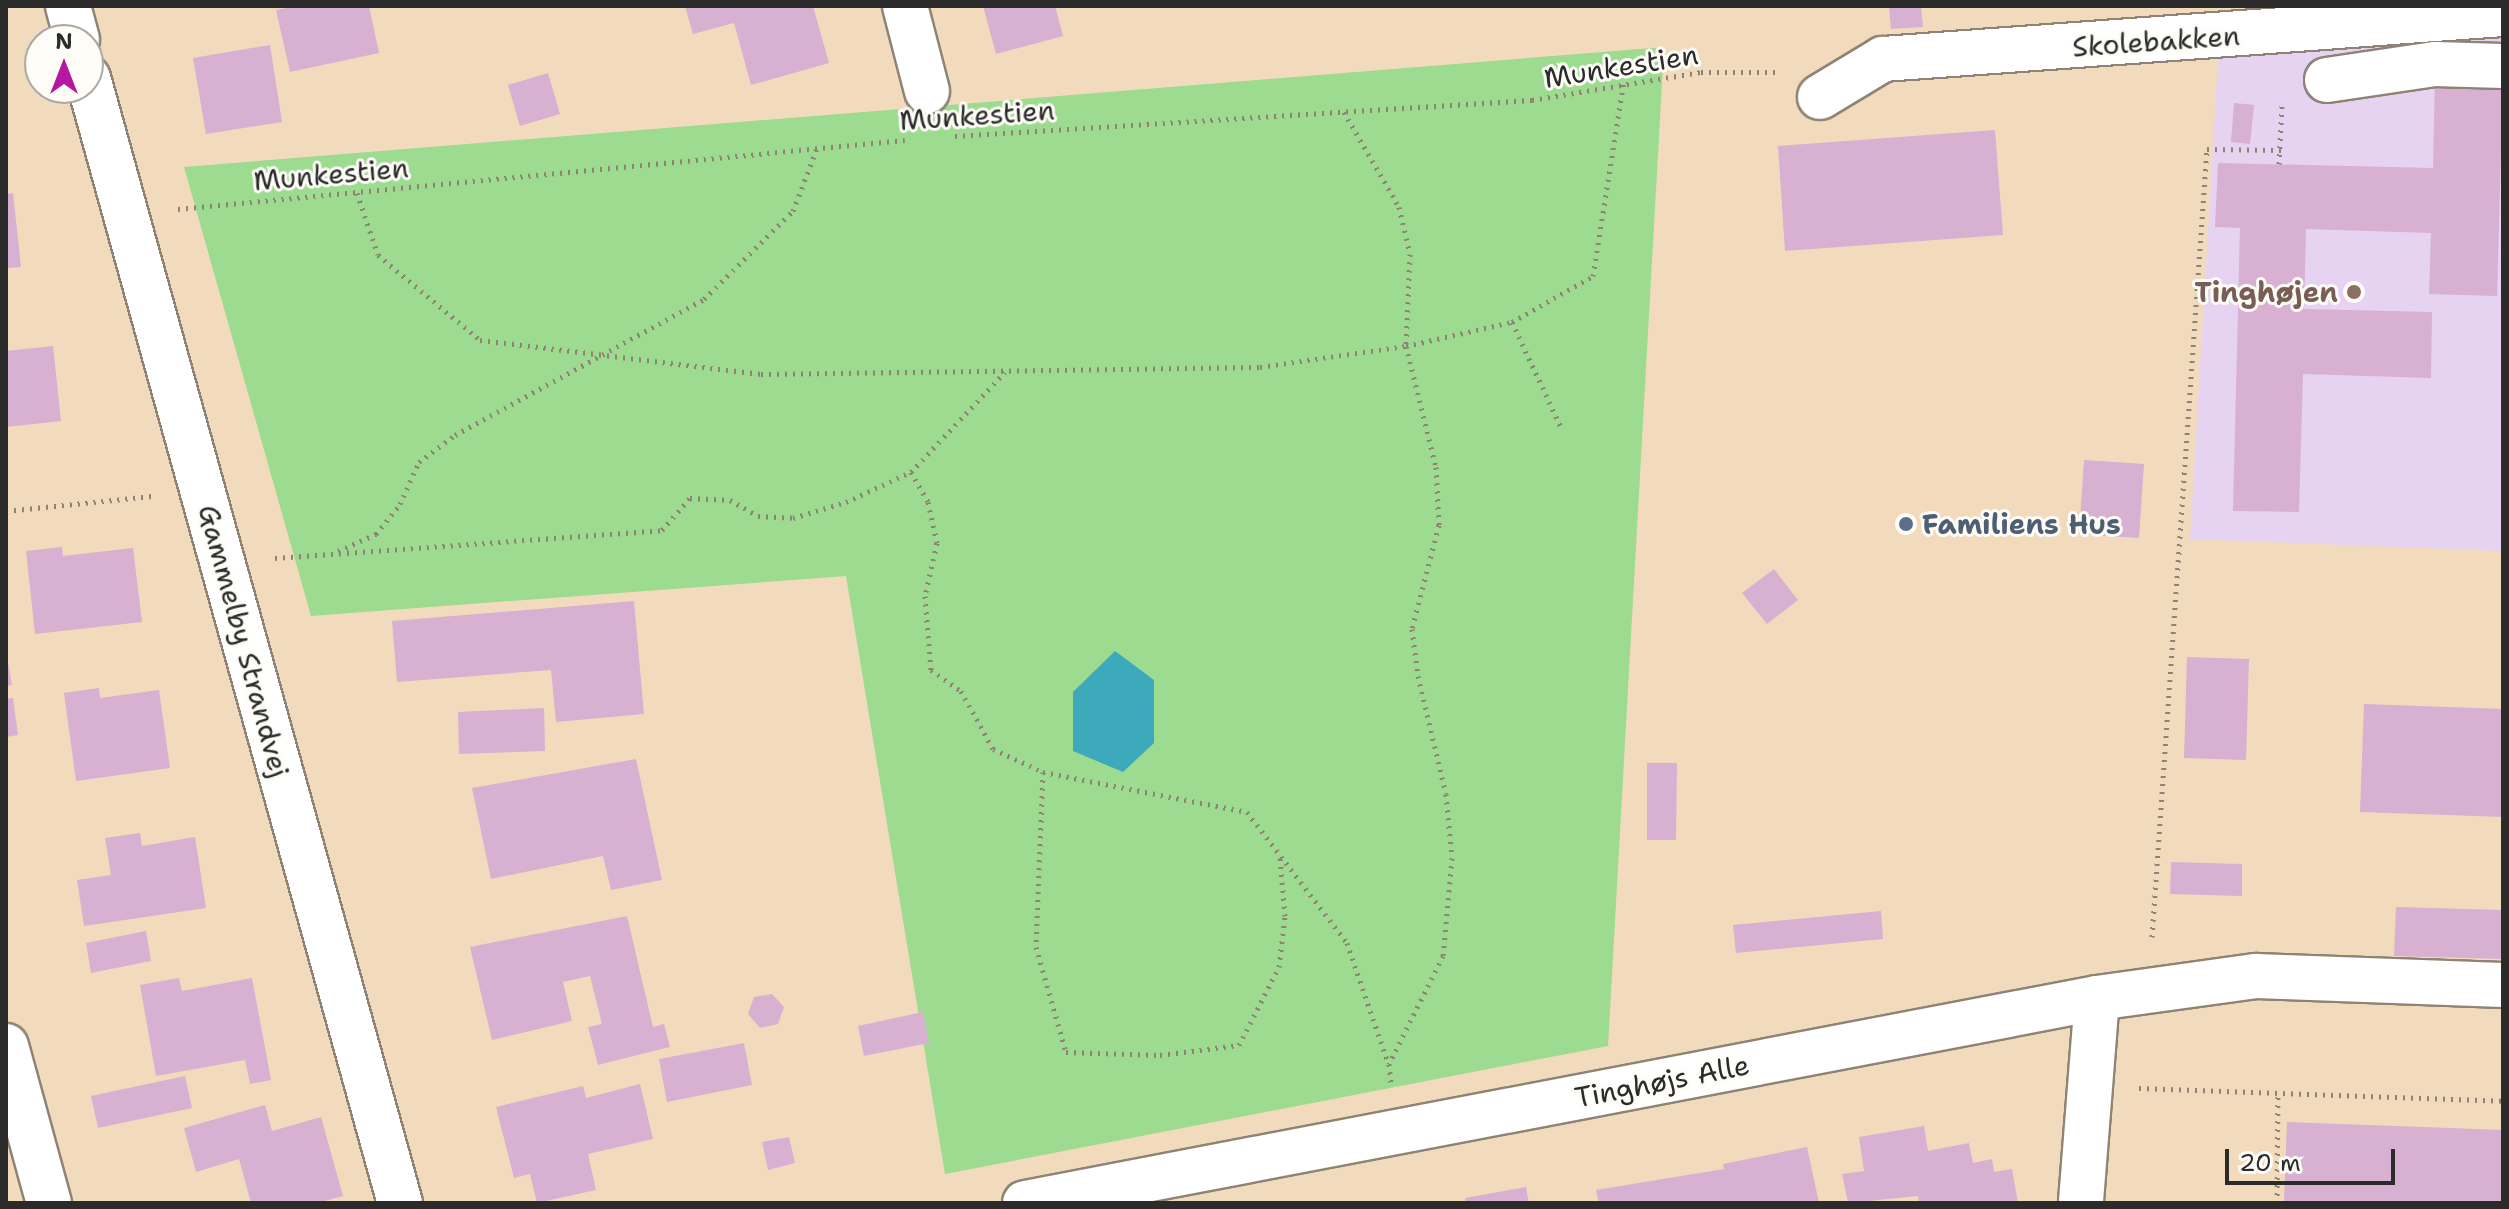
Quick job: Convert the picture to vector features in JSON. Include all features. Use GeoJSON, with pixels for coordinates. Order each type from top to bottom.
{"type":"FeatureCollection","features":[{"type":"Feature","properties":{"kind":"street"},"geometry":{"type":"LineString","coordinates":[[905,6],[927,91]]}},
{"type":"Feature","properties":{"kind":"street","name":"Skolebakken"},"geometry":{"type":"LineString","coordinates":[[1820,97],[1883,59],[2503,14]]}},
{"type":"Feature","properties":{"kind":"street"},"geometry":{"type":"LineString","coordinates":[[2327,80],[2435,64],[2503,66]]}},
{"type":"Feature","properties":{"kind":"street","name":"Gammelby Strandvej"},"geometry":{"type":"LineString","coordinates":[[95,104],[400,1203]]}},
{"type":"Feature","properties":{"kind":"street","name":"Tinghøjs Alle"},"geometry":{"type":"LineString","coordinates":[[1025,1203],[2149,990],[2256,976],[2503,985]]}},
{"type":"Feature","properties":{"kind":"street"},"geometry":{"type":"LineString","coordinates":[[2081,1203],[2097,998]]}},
{"type":"Feature","properties":{"kind":"street"},"geometry":{"type":"LineString","coordinates":[[6,1046],[49,1203]]}},
{"type":"Feature","properties":{"kind":"path","name":"Munkestien"},"geometry":{"type":"LineString","coordinates":[[948,136],[1532,100],[1624,81],[1701,72],[1796,72],[1820,97]]}},
{"type":"Feature","properties":{"kind":"path"},"geometry":{"type":"LineString","coordinates":[[357,192],[378,255],[480,340],[761,374],[1260,367],[1406,346],[1512,322],[1593,276],[1624,81]]}},
{"type":"Feature","properties":{"kind":"path"},"geometry":{"type":"LineString","coordinates":[[1344,112],[1399,207],[1410,254],[1406,346],[1436,467],[1439,525],[1412,629],[1418,676],[1446,794],[1452,858],[1443,956],[1389,1064]]}},
{"type":"Feature","properties":{"kind":"path","name":"Munkestien"},"geometry":{"type":"LineString","coordinates":[[126,214],[918,139]]}},
{"type":"Feature","properties":{"kind":"path"},"geometry":{"type":"LineString","coordinates":[[334,554],[376,534],[400,504],[419,462],[455,435],[704,299],[793,211],[817,148]]}},
{"type":"Feature","properties":{"kind":"path"},"geometry":{"type":"LineString","coordinates":[[2149,990],[2207,149],[2281,150]]}},
{"type":"Feature","properties":{"kind":"path"},"geometry":{"type":"LineString","coordinates":[[1512,322],[1560,425]]}},
{"type":"Feature","properties":{"kind":"path"},"geometry":{"type":"LineString","coordinates":[[222,561],[662,530],[690,498],[730,500],[758,516],[793,518],[846,502],[911,472],[1006,371]]}},
{"type":"Feature","properties":{"kind":"path"},"geometry":{"type":"LineString","coordinates":[[911,472],[928,502],[937,543],[925,596],[931,670],[961,691],[993,749],[1043,772],[1247,812],[1347,943],[1389,1064],[1398,1132]]}},
{"type":"Feature","properties":{"kind":"path"},"geometry":{"type":"LineString","coordinates":[[6,511],[202,491]]}},
{"type":"Feature","properties":{"kind":"path"},"geometry":{"type":"LineString","coordinates":[[1043,772],[1036,947],[1066,1052],[1160,1055],[1239,1045],[1279,967],[1285,916],[1280,855]]}},
{"type":"Feature","properties":{"kind":"path"},"geometry":{"type":"LineString","coordinates":[[2090,1086],[2503,1101]]}},
{"type":"Feature","properties":{"kind":"path"},"geometry":{"type":"LineString","coordinates":[[2277,1203],[2278,1093]]}},
{"type":"Feature","properties":{"kind":"shaded area","name":"Tinghøjen"},"geometry":{"type":"Polygon","coordinates":[[[2503,24],[2503,551],[2190,539],[2219,45],[2503,24]]]}},
{"type":"Feature","properties":{"kind":"green space"},"geometry":{"type":"Polygon","coordinates":[[[1664,47],[1608,1046],[945,1174],[846,576],[311,616],[184,167],[1664,47]]]}},
{"type":"Feature","properties":{"kind":"water"},"geometry":{"type":"Polygon","coordinates":[[[1115,651],[1154,680],[1154,743],[1123,772],[1073,751],[1073,692],[1115,651]]]}},
{"type":"Feature","properties":{"kind":"building"},"geometry":{"type":"Polygon","coordinates":[[[297,6],[369,6],[379,53],[290,72],[276,10],[297,6]]]}},
{"type":"Feature","properties":{"kind":"building"},"geometry":{"type":"Polygon","coordinates":[[[685,6],[813,6],[829,63],[751,85],[734,23],[693,34],[685,6]]]}},
{"type":"Feature","properties":{"kind":"building"},"geometry":{"type":"Polygon","coordinates":[[[983,6],[1055,6],[1063,36],[996,54],[983,6]]]}},
{"type":"Feature","properties":{"kind":"building"},"geometry":{"type":"Polygon","coordinates":[[[1889,6],[1921,6],[1923,27],[1891,29],[1889,6]]]}},
{"type":"Feature","properties":{"kind":"building"},"geometry":{"type":"Polygon","coordinates":[[[270,45],[282,122],[206,134],[193,58],[270,45]]]}},
{"type":"Feature","properties":{"kind":"building"},"geometry":{"type":"Polygon","coordinates":[[[548,73],[560,114],[520,126],[508,85],[548,73]]]}},
{"type":"Feature","properties":{"kind":"building"},"geometry":{"type":"Polygon","coordinates":[[[2435,76],[2503,78],[2497,296],[2429,294],[2431,233],[2306,229],[2304,309],[2432,312],[2431,378],[2303,374],[2299,512],[2233,511],[2240,228],[2215,227],[2218,163],[2433,168],[2435,76]]]}},
{"type":"Feature","properties":{"kind":"building"},"geometry":{"type":"Polygon","coordinates":[[[2234,103],[2254,105],[2250,144],[2231,142],[2234,103]]]}},
{"type":"Feature","properties":{"kind":"building"},"geometry":{"type":"Polygon","coordinates":[[[1995,130],[2003,235],[1785,251],[1778,146],[1995,130]]]}},
{"type":"Feature","properties":{"kind":"building"},"geometry":{"type":"Polygon","coordinates":[[[13,193],[21,267],[6,268],[6,194],[13,193]]]}},
{"type":"Feature","properties":{"kind":"building"},"geometry":{"type":"Polygon","coordinates":[[[53,346],[61,421],[6,427],[6,351],[53,346]]]}},
{"type":"Feature","properties":{"kind":"building"},"geometry":{"type":"Polygon","coordinates":[[[2084,460],[2144,464],[2139,538],[2079,534],[2084,460]]]}},
{"type":"Feature","properties":{"kind":"building"},"geometry":{"type":"Polygon","coordinates":[[[62,547],[63,556],[133,548],[142,622],[35,634],[26,551],[62,547]]]}},
{"type":"Feature","properties":{"kind":"building"},"geometry":{"type":"Polygon","coordinates":[[[1774,569],[1798,600],[1767,624],[1742,593],[1774,569]]]}},
{"type":"Feature","properties":{"kind":"building"},"geometry":{"type":"Polygon","coordinates":[[[634,601],[644,714],[556,722],[551,670],[397,682],[392,621],[634,601]]]}},
{"type":"Feature","properties":{"kind":"building"},"geometry":{"type":"Polygon","coordinates":[[[6,651],[12,685],[6,686],[6,651]]]}},
{"type":"Feature","properties":{"kind":"building"},"geometry":{"type":"Polygon","coordinates":[[[2187,657],[2249,659],[2246,760],[2184,758],[2187,657]]]}},
{"type":"Feature","properties":{"kind":"building"},"geometry":{"type":"Polygon","coordinates":[[[99,688],[100,698],[159,690],[170,768],[76,781],[64,693],[99,688]]]}},
{"type":"Feature","properties":{"kind":"building"},"geometry":{"type":"Polygon","coordinates":[[[13,698],[18,735],[6,737],[6,699],[13,698]]]}},
{"type":"Feature","properties":{"kind":"building"},"geometry":{"type":"Polygon","coordinates":[[[2364,704],[2503,709],[2503,817],[2360,812],[2364,704]]]}},
{"type":"Feature","properties":{"kind":"building"},"geometry":{"type":"Polygon","coordinates":[[[544,708],[545,751],[459,754],[458,712],[544,708]]]}},
{"type":"Feature","properties":{"kind":"building"},"geometry":{"type":"Polygon","coordinates":[[[636,759],[662,880],[611,890],[603,856],[491,879],[472,788],[636,759]]]}},
{"type":"Feature","properties":{"kind":"building"},"geometry":{"type":"Polygon","coordinates":[[[1647,763],[1677,763],[1676,840],[1647,840],[1647,763]]]}},
{"type":"Feature","properties":{"kind":"building"},"geometry":{"type":"Polygon","coordinates":[[[140,833],[142,846],[195,837],[206,908],[84,926],[77,880],[111,875],[105,838],[140,833]]]}},
{"type":"Feature","properties":{"kind":"building"},"geometry":{"type":"Polygon","coordinates":[[[2171,862],[2242,864],[2242,896],[2170,894],[2171,862]]]}},
{"type":"Feature","properties":{"kind":"building"},"geometry":{"type":"Polygon","coordinates":[[[2396,907],[2503,910],[2503,959],[2394,956],[2396,907]]]}},
{"type":"Feature","properties":{"kind":"building"},"geometry":{"type":"Polygon","coordinates":[[[1881,911],[1883,939],[1736,953],[1733,925],[1881,911]]]}},
{"type":"Feature","properties":{"kind":"building"},"geometry":{"type":"Polygon","coordinates":[[[627,916],[653,1027],[664,1024],[670,1047],[598,1065],[588,1027],[602,1024],[590,976],[563,982],[572,1021],[492,1040],[470,947],[627,916]]]}},
{"type":"Feature","properties":{"kind":"building"},"geometry":{"type":"Polygon","coordinates":[[[146,931],[151,961],[91,973],[86,943],[146,931]]]}},
{"type":"Feature","properties":{"kind":"building"},"geometry":{"type":"Polygon","coordinates":[[[179,978],[182,991],[252,978],[271,1080],[250,1084],[245,1060],[156,1076],[140,985],[179,978]]]}},
{"type":"Feature","properties":{"kind":"building"},"geometry":{"type":"Polygon","coordinates":[[[772,994],[784,1007],[778,1024],[760,1028],[748,1014],[754,997],[772,994]]]}},
{"type":"Feature","properties":{"kind":"building"},"geometry":{"type":"Polygon","coordinates":[[[923,1012],[929,1043],[864,1056],[858,1026],[923,1012]]]}},
{"type":"Feature","properties":{"kind":"building"},"geometry":{"type":"Polygon","coordinates":[[[744,1043],[752,1085],[667,1102],[659,1059],[744,1043]]]}},
{"type":"Feature","properties":{"kind":"building"},"geometry":{"type":"Polygon","coordinates":[[[185,1076],[192,1108],[98,1128],[91,1096],[185,1076]]]}},
{"type":"Feature","properties":{"kind":"building"},"geometry":{"type":"Polygon","coordinates":[[[640,1084],[653,1139],[588,1154],[596,1190],[537,1203],[530,1174],[514,1178],[496,1107],[583,1086],[586,1098],[640,1084]]]}},
{"type":"Feature","properties":{"kind":"building"},"geometry":{"type":"Polygon","coordinates":[[[265,1105],[272,1131],[321,1117],[343,1196],[317,1203],[251,1203],[239,1159],[196,1172],[184,1128],[265,1105]]]}},
{"type":"Feature","properties":{"kind":"building"},"geometry":{"type":"Polygon","coordinates":[[[2287,1122],[2503,1130],[2503,1203],[2284,1203],[2287,1122]]]}},
{"type":"Feature","properties":{"kind":"building"},"geometry":{"type":"Polygon","coordinates":[[[1924,1126],[1928,1151],[1969,1143],[1973,1163],[1992,1159],[1994,1172],[2012,1169],[2018,1203],[1919,1203],[1918,1196],[1848,1203],[1842,1174],[1864,1171],[1859,1137],[1924,1126]]]}},
{"type":"Feature","properties":{"kind":"building"},"geometry":{"type":"Polygon","coordinates":[[[789,1137],[795,1163],[768,1170],[762,1142],[789,1137]]]}},
{"type":"Feature","properties":{"kind":"building"},"geometry":{"type":"Polygon","coordinates":[[[1807,1147],[1819,1203],[1599,1203],[1596,1190],[1724,1169],[1723,1164],[1807,1147]]]}},
{"type":"Feature","properties":{"kind":"building"},"geometry":{"type":"Polygon","coordinates":[[[1526,1187],[1529,1203],[1466,1203],[1465,1198],[1526,1187]]]}},
{"type":"Feature","properties":{"kind":"place","name":"Tinghøjen"},"geometry":{"type":"Point","coordinates":[2354,292]}},
{"type":"Feature","properties":{"kind":"place","name":"Familiens Hus"},"geometry":{"type":"Point","coordinates":[1906,524]}}]}
